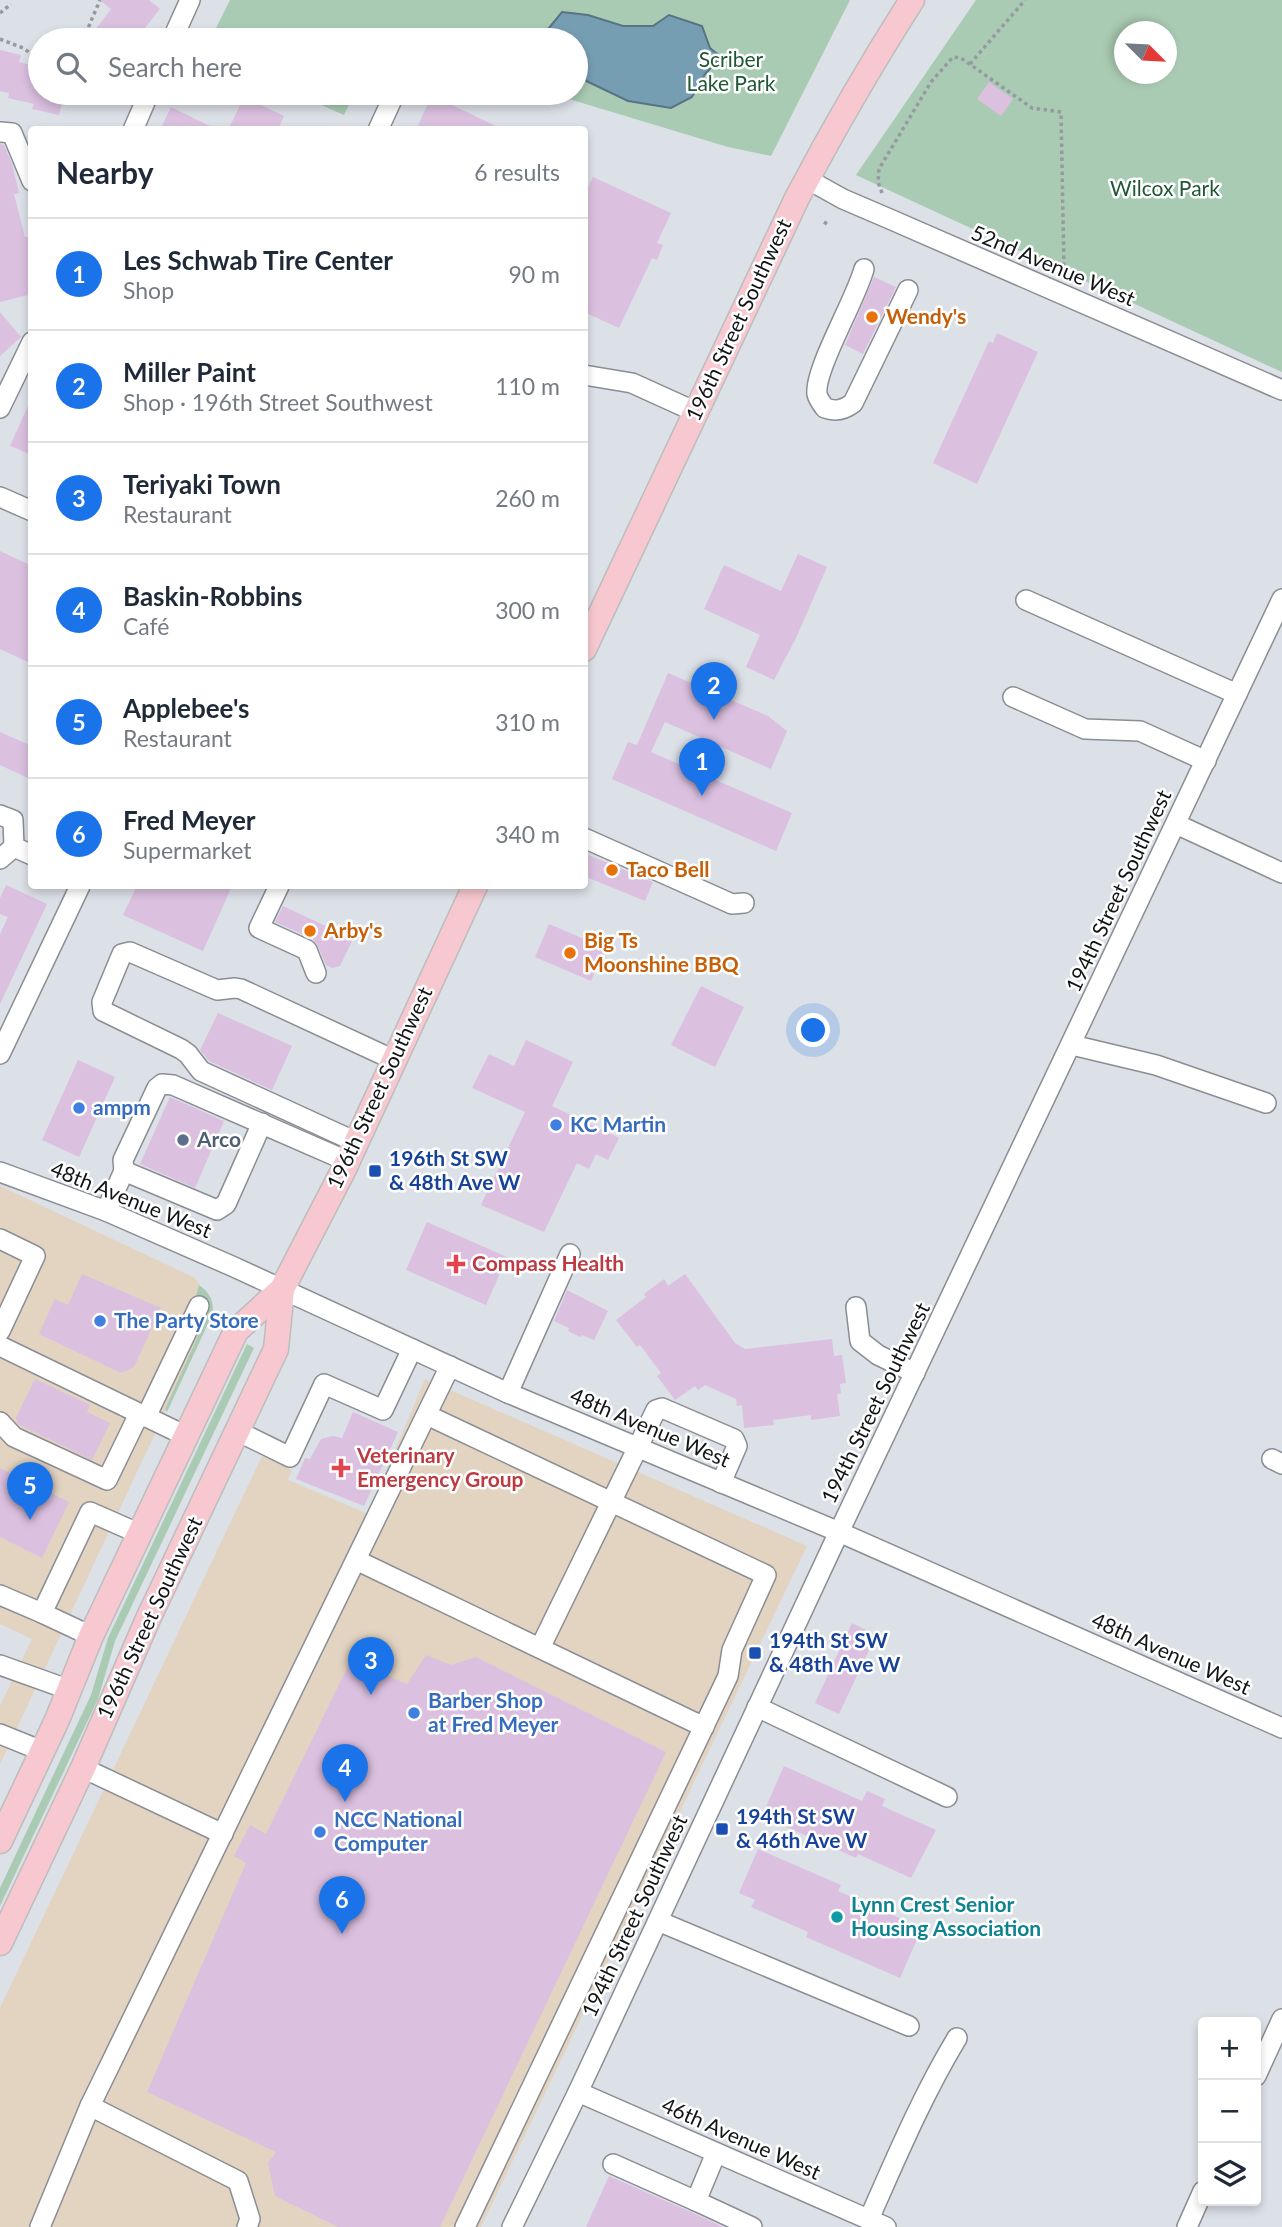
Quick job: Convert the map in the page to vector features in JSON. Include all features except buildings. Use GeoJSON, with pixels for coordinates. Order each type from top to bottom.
{"type":"FeatureCollection","features":[{"type":"Feature","properties":{"kind":"main road","name":"196th Street Southwest"},"geometry":{"type":"LineString","coordinates":[[588,641],[807,179],[878,53],[912,0]]}},
{"type":"Feature","properties":{"kind":"main road","name":"196th Street Southwest"},"geometry":{"type":"LineString","coordinates":[[0,1841],[70,1690],[91,1636],[236,1331],[282,1289],[352,1151],[474,889]]}},
{"type":"Feature","properties":{"kind":"main road","name":"196th Street Southwest"},"geometry":{"type":"LineString","coordinates":[[0,1943],[83,1768],[148,1619],[276,1349],[282,1289]]}},
{"type":"Feature","properties":{"kind":"street"},"geometry":{"type":"LineString","coordinates":[[177,28],[190,0]]}},
{"type":"Feature","properties":{"kind":"street"},"geometry":{"type":"LineString","coordinates":[[135,126],[144,105]]}},
{"type":"Feature","properties":{"kind":"street"},"geometry":{"type":"LineString","coordinates":[[380,126],[389,105]]}},
{"type":"Feature","properties":{"kind":"street"},"geometry":{"type":"LineString","coordinates":[[0,132],[12,132],[28,171]]}},
{"type":"Feature","properties":{"kind":"street","name":"52nd Avenue West"},"geometry":{"type":"LineString","coordinates":[[807,179],[843,199],[1282,390]]}},
{"type":"Feature","properties":{"kind":"street"},"geometry":{"type":"LineString","coordinates":[[864,269],[859,287],[821,371],[817,393],[825,408],[837,411],[846,409],[853,403],[908,290]]}},
{"type":"Feature","properties":{"kind":"street"},"geometry":{"type":"LineString","coordinates":[[0,408],[28,350]]}},
{"type":"Feature","properties":{"kind":"street"},"geometry":{"type":"LineString","coordinates":[[588,376],[632,383],[696,412]]}},
{"type":"Feature","properties":{"kind":"street"},"geometry":{"type":"LineString","coordinates":[[0,497],[28,509]]}},
{"type":"Feature","properties":{"kind":"street","name":"194th Street Southwest"},"geometry":{"type":"LineString","coordinates":[[512,2227],[1282,599]]}},
{"type":"Feature","properties":{"kind":"street"},"geometry":{"type":"LineString","coordinates":[[1026,600],[1237,694]]}},
{"type":"Feature","properties":{"kind":"street"},"geometry":{"type":"LineString","coordinates":[[1013,696],[1085,729],[1140,731],[1206,761]]}},
{"type":"Feature","properties":{"kind":"street"},"geometry":{"type":"LineString","coordinates":[[0,815],[13,820],[15,854]]}},
{"type":"Feature","properties":{"kind":"street"},"geometry":{"type":"LineString","coordinates":[[1176,824],[1282,873]]}},
{"type":"Feature","properties":{"kind":"street"},"geometry":{"type":"LineString","coordinates":[[588,840],[732,904],[744,904]]}},
{"type":"Feature","properties":{"kind":"street"},"geometry":{"type":"LineString","coordinates":[[0,1054],[79,889]]}},
{"type":"Feature","properties":{"kind":"street"},"geometry":{"type":"LineString","coordinates":[[278,889],[260,928],[307,950],[316,973]]}},
{"type":"Feature","properties":{"kind":"street"},"geometry":{"type":"LineString","coordinates":[[352,1151],[201,1071],[181,1049],[103,1011],[102,1002],[122,954],[130,952],[217,990],[241,989],[394,1060]]}},
{"type":"Feature","properties":{"kind":"street"},"geometry":{"type":"LineString","coordinates":[[1072,1045],[1156,1065],[1266,1103]]}},
{"type":"Feature","properties":{"kind":"street"},"geometry":{"type":"LineString","coordinates":[[106,1211],[124,1171],[123,1160],[157,1088],[162,1084],[173,1085],[262,1124],[352,1151]]}},
{"type":"Feature","properties":{"kind":"street"},"geometry":{"type":"LineString","coordinates":[[124,1171],[217,1210],[226,1204],[262,1124]]}},
{"type":"Feature","properties":{"kind":"street","name":"48th Avenue West"},"geometry":{"type":"LineString","coordinates":[[0,1173],[106,1211],[508,1393],[839,1532],[1282,1728]]}},
{"type":"Feature","properties":{"kind":"street"},"geometry":{"type":"LineString","coordinates":[[0,1239],[35,1256],[0,1331]]}},
{"type":"Feature","properties":{"kind":"street"},"geometry":{"type":"LineString","coordinates":[[508,1393],[570,1254]]}},
{"type":"Feature","properties":{"kind":"street"},"geometry":{"type":"LineString","coordinates":[[0,1422],[14,1437],[107,1480],[199,1306]]}},
{"type":"Feature","properties":{"kind":"street"},"geometry":{"type":"LineString","coordinates":[[856,1307],[860,1341],[878,1355],[915,1373]]}},
{"type":"Feature","properties":{"kind":"street"},"geometry":{"type":"LineString","coordinates":[[0,1346],[186,1436]]}},
{"type":"Feature","properties":{"kind":"street"},"geometry":{"type":"LineString","coordinates":[[237,1431],[290,1457],[324,1384],[383,1410],[412,1349]]}},
{"type":"Feature","properties":{"kind":"street"},"geometry":{"type":"LineString","coordinates":[[40,2227],[90,2106],[450,1366]]}},
{"type":"Feature","properties":{"kind":"street"},"geometry":{"type":"LineString","coordinates":[[540,1648],[656,1410],[662,1408],[734,1439],[737,1446],[721,1483]]}},
{"type":"Feature","properties":{"kind":"street"},"geometry":{"type":"LineString","coordinates":[[426,1415],[766,1575],[732,1650],[728,1676],[465,2227]]}},
{"type":"Feature","properties":{"kind":"street"},"geometry":{"type":"LineString","coordinates":[[42,1613],[90,1512],[140,1534]]}},
{"type":"Feature","properties":{"kind":"street"},"geometry":{"type":"LineString","coordinates":[[356,1560],[704,1727]]}},
{"type":"Feature","properties":{"kind":"street"},"geometry":{"type":"LineString","coordinates":[[0,1595],[91,1636]]}},
{"type":"Feature","properties":{"kind":"street"},"geometry":{"type":"LineString","coordinates":[[0,1665],[70,1690]]}},
{"type":"Feature","properties":{"kind":"street"},"geometry":{"type":"LineString","coordinates":[[757,1707],[947,1797]]}},
{"type":"Feature","properties":{"kind":"street"},"geometry":{"type":"LineString","coordinates":[[0,1734],[42,1751]]}},
{"type":"Feature","properties":{"kind":"street"},"geometry":{"type":"LineString","coordinates":[[83,1768],[223,1834]]}},
{"type":"Feature","properties":{"kind":"street"},"geometry":{"type":"LineString","coordinates":[[658,1921],[909,2026]]}},
{"type":"Feature","properties":{"kind":"street"},"geometry":{"type":"LineString","coordinates":[[1261,2065],[1282,2019]]}},
{"type":"Feature","properties":{"kind":"street"},"geometry":{"type":"LineString","coordinates":[[877,2223],[909,2128],[939,2067],[957,2038]]}},
{"type":"Feature","properties":{"kind":"street","name":"46th Avenue West"},"geometry":{"type":"LineString","coordinates":[[578,2092],[877,2223]]}},
{"type":"Feature","properties":{"kind":"street"},"geometry":{"type":"LineString","coordinates":[[90,2106],[238,2181],[250,2219],[247,2227]]}},
{"type":"Feature","properties":{"kind":"street"},"geometry":{"type":"LineString","coordinates":[[696,2201],[716,2153]]}},
{"type":"Feature","properties":{"kind":"street"},"geometry":{"type":"LineString","coordinates":[[613,2164],[752,2227]]}},
{"type":"Feature","properties":{"kind":"street"},"geometry":{"type":"LineString","coordinates":[[1187,2227],[1198,2202]]}},
{"type":"Feature","properties":{"kind":"path"},"geometry":{"type":"LineString","coordinates":[[88,28],[100,0]]}},
{"type":"Feature","properties":{"kind":"path"},"geometry":{"type":"LineString","coordinates":[[970,64],[1025,0]]}},
{"type":"Feature","properties":{"kind":"path"},"geometry":{"type":"LineString","coordinates":[[0,13],[11,4]]}},
{"type":"Feature","properties":{"kind":"path"},"geometry":{"type":"LineString","coordinates":[[0,39],[28,52]]}},
{"type":"Feature","properties":{"kind":"path"},"geometry":{"type":"LineString","coordinates":[[882,193],[878,182],[879,169],[931,82],[953,57],[961,58],[1032,108],[1060,112],[1064,271]]}},
{"type":"Feature","properties":{"kind":"shaded area"},"geometry":{"type":"Polygon","coordinates":[[[0,1186],[195,1278],[210,1296],[213,1310],[0,1764],[0,1706],[32,1639],[0,1624],[0,1186]]]}},
{"type":"Feature","properties":{"kind":"shaded area"},"geometry":{"type":"Polygon","coordinates":[[[425,1379],[807,1546],[481,2227],[0,2227],[0,2008],[262,1456],[292,1470],[288,1480],[368,1514],[425,1379]]]}},
{"type":"Feature","properties":{"kind":"green space","name":"Scriber Lake Park"},"geometry":{"type":"Polygon","coordinates":[[[230,0],[850,0],[771,156],[728,147],[588,105],[588,28],[216,28],[230,0]]]}},
{"type":"Feature","properties":{"kind":"green space","name":"Wilcox Park"},"geometry":{"type":"Polygon","coordinates":[[[976,0],[1282,0],[1282,372],[856,175],[976,0]]]}},
{"type":"Feature","properties":{"kind":"green space"},"geometry":{"type":"Polygon","coordinates":[[[321,105],[349,105],[344,115],[321,105]]]}},
{"type":"Feature","properties":{"kind":"green space"},"geometry":{"type":"Polygon","coordinates":[[[199,1285],[211,1298],[212,1315],[167,1412],[165,1409],[208,1314],[205,1303],[196,1296],[199,1285]]]}},
{"type":"Feature","properties":{"kind":"green space"},"geometry":{"type":"Polygon","coordinates":[[[247,1344],[254,1348],[115,1641],[98,1699],[0,1906],[0,1888],[91,1695],[108,1638],[247,1344]]]}},
{"type":"Feature","properties":{"kind":"water"},"geometry":{"type":"Polygon","coordinates":[[[562,12],[588,15],[623,26],[653,26],[669,15],[702,26],[710,48],[721,57],[705,74],[692,97],[671,108],[628,101],[588,82],[588,28],[549,28],[562,12]]]}},
{"type":"Feature","properties":{"kind":"place","name":"Wendy's"},"geometry":{"type":"Point","coordinates":[872,317]}},
{"type":"Feature","properties":{"kind":"place","name":"Miller Paint"},"geometry":{"type":"Point","coordinates":[714,720]}},
{"type":"Feature","properties":{"kind":"place","name":"Les Schwab Tire Center"},"geometry":{"type":"Point","coordinates":[702,796]}},
{"type":"Feature","properties":{"kind":"place","name":"Taco Bell"},"geometry":{"type":"Point","coordinates":[612,870]}},
{"type":"Feature","properties":{"kind":"place","name":"Arby's"},"geometry":{"type":"Point","coordinates":[310,931]}},
{"type":"Feature","properties":{"kind":"place","name":"Big Ts Moonshine BBQ"},"geometry":{"type":"Point","coordinates":[570,953]}},
{"type":"Feature","properties":{"kind":"place","name":"ampm"},"geometry":{"type":"Point","coordinates":[79,1108]}},
{"type":"Feature","properties":{"kind":"place","name":"KC Martin"},"geometry":{"type":"Point","coordinates":[556,1125]}},
{"type":"Feature","properties":{"kind":"place","name":"Arco"},"geometry":{"type":"Point","coordinates":[183,1140]}},
{"type":"Feature","properties":{"kind":"place","name":"196th St SW & 48th Ave W"},"geometry":{"type":"Point","coordinates":[375,1171]}},
{"type":"Feature","properties":{"kind":"place","name":"Compass Health"},"geometry":{"type":"Point","coordinates":[456,1264]}},
{"type":"Feature","properties":{"kind":"place","name":"The Party Store"},"geometry":{"type":"Point","coordinates":[100,1321]}},
{"type":"Feature","properties":{"kind":"place","name":"Veterinary Emergency Group"},"geometry":{"type":"Point","coordinates":[341,1468]}},
{"type":"Feature","properties":{"kind":"place","name":"Applebee's"},"geometry":{"type":"Point","coordinates":[30,1520]}},
{"type":"Feature","properties":{"kind":"place","name":"194th St SW & 48th Ave W"},"geometry":{"type":"Point","coordinates":[755,1653]}},
{"type":"Feature","properties":{"kind":"place","name":"Teriyaki Town"},"geometry":{"type":"Point","coordinates":[371,1695]}},
{"type":"Feature","properties":{"kind":"place","name":"Barber Shop at Fred Meyer"},"geometry":{"type":"Point","coordinates":[414,1713]}},
{"type":"Feature","properties":{"kind":"place","name":"Baskin-Robbins"},"geometry":{"type":"Point","coordinates":[345,1802]}},
{"type":"Feature","properties":{"kind":"place","name":"194th St SW & 46th Ave W"},"geometry":{"type":"Point","coordinates":[722,1829]}},
{"type":"Feature","properties":{"kind":"place","name":"NCC National Computer"},"geometry":{"type":"Point","coordinates":[320,1832]}},
{"type":"Feature","properties":{"kind":"place","name":"Lynn Crest Senior Housing Association"},"geometry":{"type":"Point","coordinates":[837,1917]}},
{"type":"Feature","properties":{"kind":"place","name":"Fred Meyer"},"geometry":{"type":"Point","coordinates":[342,1934]}}]}
